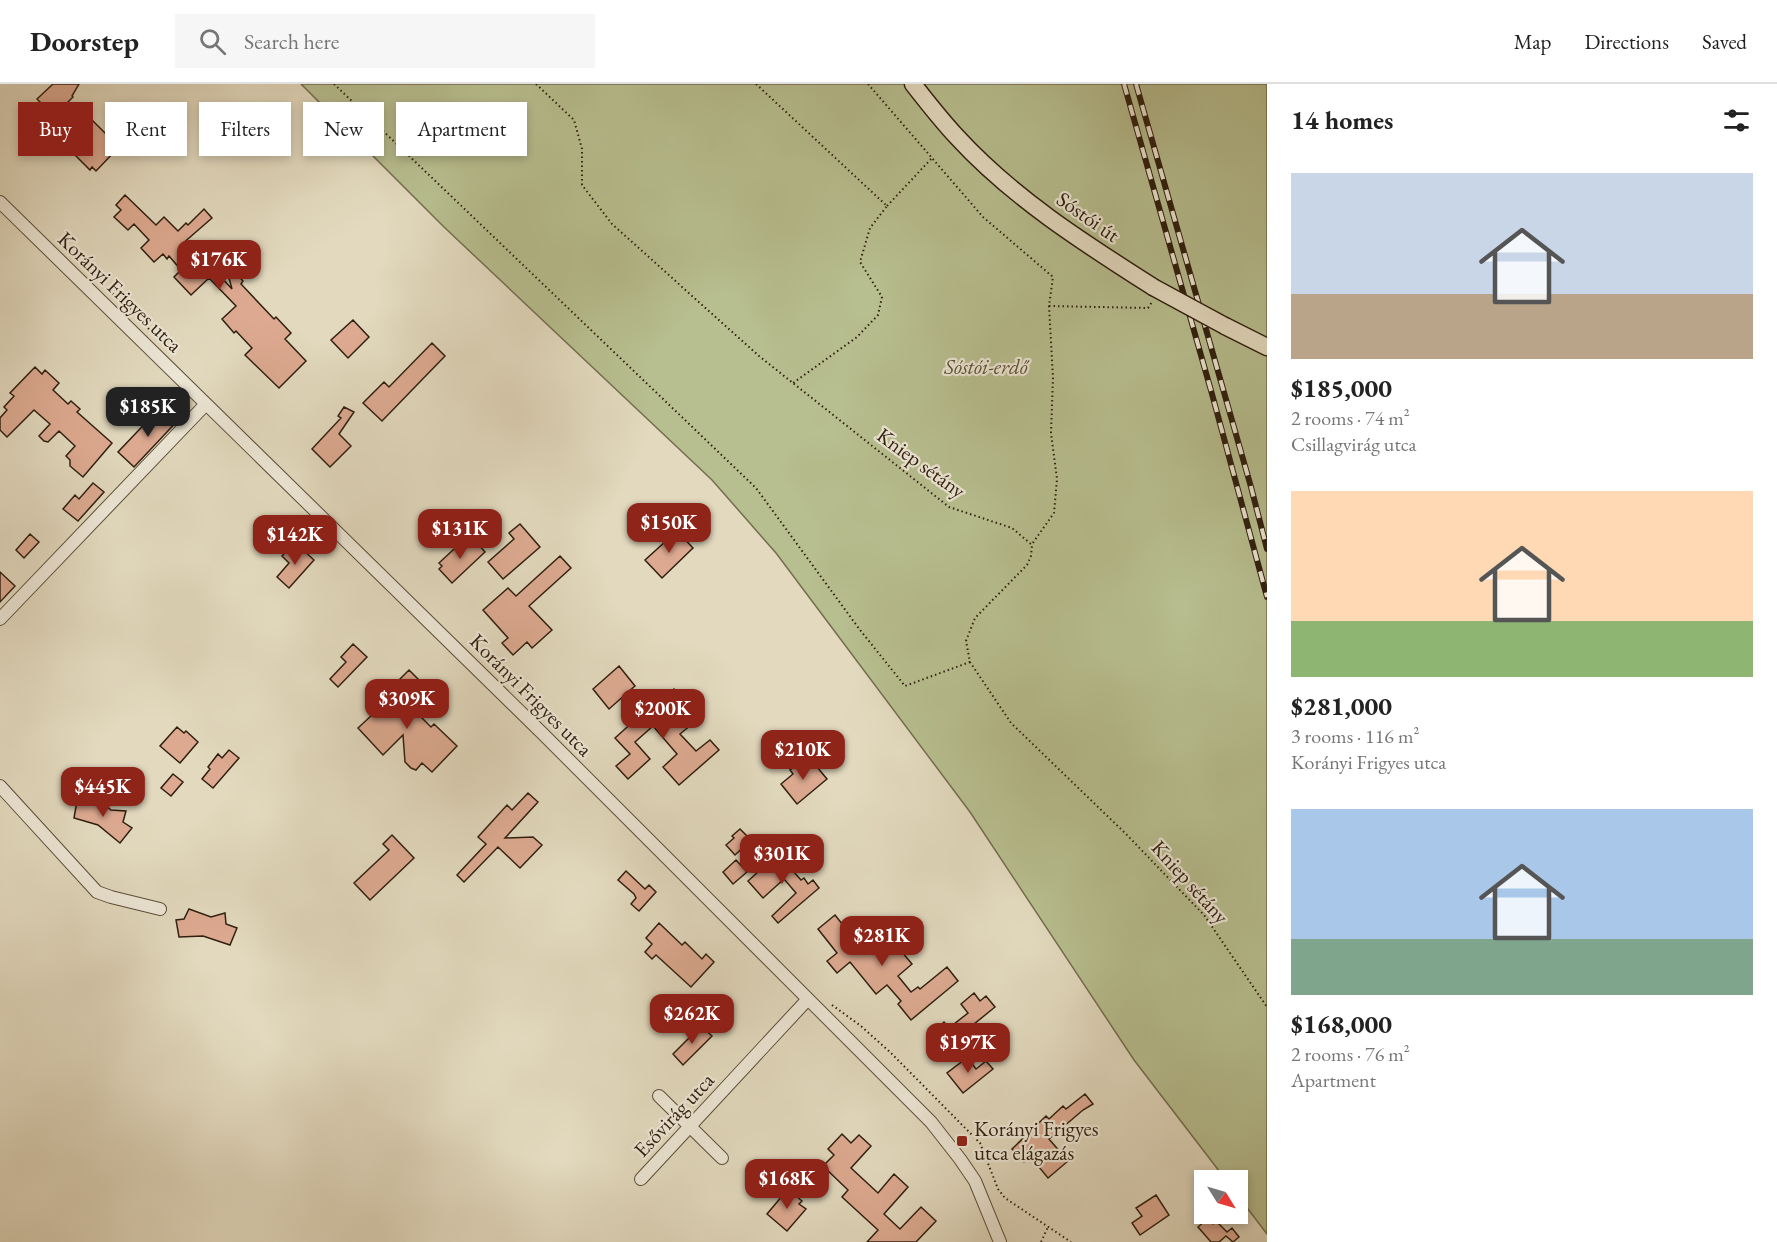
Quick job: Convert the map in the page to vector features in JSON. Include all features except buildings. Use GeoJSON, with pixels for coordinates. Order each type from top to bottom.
{"type":"FeatureCollection","features":[{"type":"Feature","properties":{"kind":"main road","name":"Sóstói út"},"geometry":{"type":"LineString","coordinates":[[913,84],[958,138],[991,171],[1067,231],[1153,287],[1267,347]]}},
{"type":"Feature","properties":{"kind":"street","name":"Korányi Frigyes utca"},"geometry":{"type":"LineString","coordinates":[[0,202],[543,734],[931,1122],[975,1181],[1000,1242]]}},
{"type":"Feature","properties":{"kind":"street"},"geometry":{"type":"LineString","coordinates":[[0,619],[206,404]]}},
{"type":"Feature","properties":{"kind":"street"},"geometry":{"type":"LineString","coordinates":[[0,786],[97,892],[160,909]]}},
{"type":"Feature","properties":{"kind":"street","name":"Esővirág utca"},"geometry":{"type":"LineString","coordinates":[[641,1179],[691,1128],[808,999]]}},
{"type":"Feature","properties":{"kind":"street"},"geometry":{"type":"LineString","coordinates":[[659,1096],[723,1158]]}},
{"type":"Feature","properties":{"kind":"path"},"geometry":{"type":"LineString","coordinates":[[334,84],[756,488],[860,630],[905,686],[970,662],[966,641],[975,618],[1027,565],[1032,545],[1054,513],[1056,479],[1051,433],[1053,378],[1049,306],[1053,277],[983,217],[868,84]]}},
{"type":"Feature","properties":{"kind":"path","name":"Kniep sétány"},"geometry":{"type":"LineString","coordinates":[[536,84],[574,120],[582,149],[582,185],[612,224],[759,356],[949,507],[1012,528],[1032,545]]}},
{"type":"Feature","properties":{"kind":"path"},"geometry":{"type":"LineString","coordinates":[[756,84],[888,206]]}},
{"type":"Feature","properties":{"kind":"path"},"geometry":{"type":"LineString","coordinates":[[793,383],[856,337],[878,315],[882,297],[860,262],[870,228],[932,158]]}},
{"type":"Feature","properties":{"kind":"path"},"geometry":{"type":"LineString","coordinates":[[1049,306],[1148,308]]}},
{"type":"Feature","properties":{"kind":"path","name":"Kniep sétány"},"geometry":{"type":"LineString","coordinates":[[970,662],[1011,723],[1126,834],[1204,915],[1267,1007]]}},
{"type":"Feature","properties":{"kind":"path"},"geometry":{"type":"LineString","coordinates":[[1041,1242],[1048,1227],[1071,1242]]}},
{"type":"Feature","properties":{"kind":"green space","name":"Sóstói-erdő"},"geometry":{"type":"Polygon","coordinates":[[[301,84],[1267,84],[1267,1234],[1248,1209],[1248,1170],[1218,1170],[1134,1060],[970,812],[776,553],[712,480],[444,227],[373,156],[384,156],[384,102],[319,102],[301,84]]]}},
{"type":"Feature","properties":{"kind":"railway"},"geometry":{"type":"LineString","coordinates":[[1124,84],[1267,597]]}},
{"type":"Feature","properties":{"kind":"railway"},"geometry":{"type":"LineString","coordinates":[[1136,84],[1267,549]]}},
{"type":"Feature","properties":{"kind":"place","name":"Korányi Frigyes utca elágazás"},"geometry":{"type":"Point","coordinates":[962,1141]}}]}
